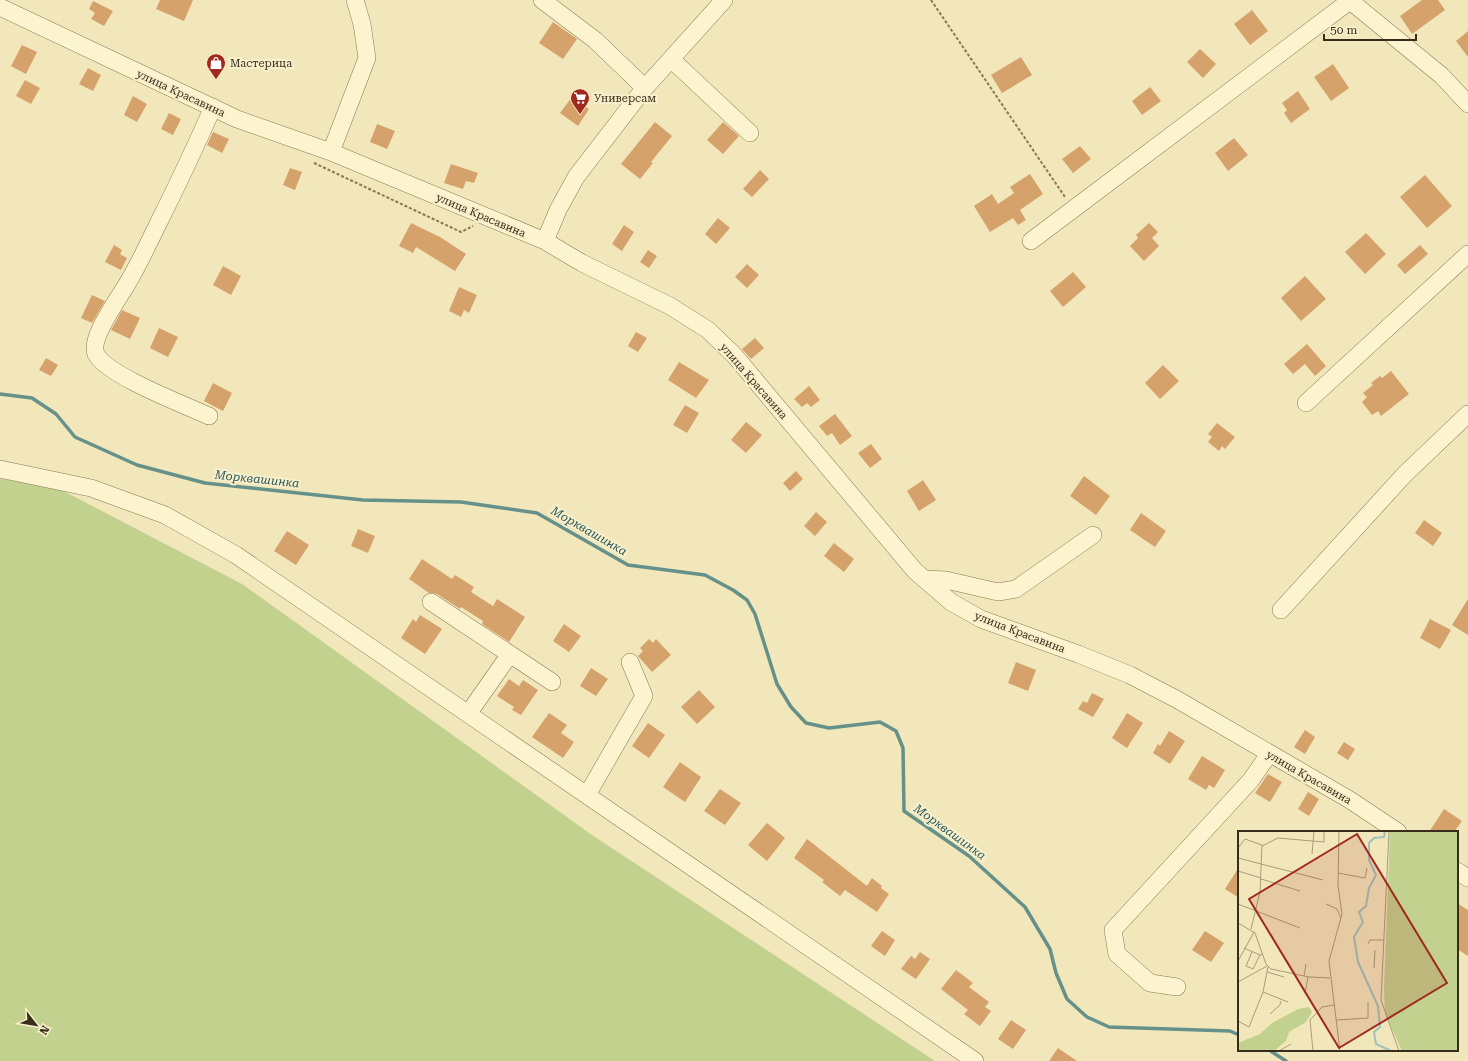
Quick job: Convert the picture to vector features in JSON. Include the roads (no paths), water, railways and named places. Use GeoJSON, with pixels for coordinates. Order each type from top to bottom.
{"type":"FeatureCollection","features":[{"type":"Feature","properties":{"kind":"street"},"geometry":{"type":"LineString","coordinates":[[331,152],[366,58],[362,24],[355,0]]}},
{"type":"Feature","properties":{"kind":"street"},"geometry":{"type":"LineString","coordinates":[[542,0],[595,40],[645,88]]}},
{"type":"Feature","properties":{"kind":"street"},"geometry":{"type":"LineString","coordinates":[[545,241],[558,210],[576,177],[645,88],[724,0]]}},
{"type":"Feature","properties":{"kind":"street"},"geometry":{"type":"LineString","coordinates":[[1031,241],[1350,0],[1442,76],[1468,104]]}},
{"type":"Feature","properties":{"kind":"street","name":"улица Красавина"},"geometry":{"type":"LineString","coordinates":[[0,7],[237,119],[331,152],[545,241],[582,263],[670,306],[708,330],[734,355],[910,565],[951,602],[981,619],[1078,654],[1130,675],[1350,800],[1396,831]]}},
{"type":"Feature","properties":{"kind":"street"},"geometry":{"type":"LineString","coordinates":[[671,59],[750,133]]}},
{"type":"Feature","properties":{"kind":"street"},"geometry":{"type":"LineString","coordinates":[[209,416],[122,376],[105,365],[96,353],[95,342],[101,327],[131,278],[186,168],[213,107]]}},
{"type":"Feature","properties":{"kind":"street"},"geometry":{"type":"LineString","coordinates":[[1306,403],[1468,254]]}},
{"type":"Feature","properties":{"kind":"street"},"geometry":{"type":"LineString","coordinates":[[1281,610],[1405,474],[1468,414]]}},
{"type":"Feature","properties":{"kind":"street"},"geometry":{"type":"LineString","coordinates":[[0,470],[91,488],[165,515],[236,555],[975,1061]]}},
{"type":"Feature","properties":{"kind":"street"},"geometry":{"type":"LineString","coordinates":[[925,579],[946,580],[998,592],[1016,589],[1092,535]]}},
{"type":"Feature","properties":{"kind":"street"},"geometry":{"type":"LineString","coordinates":[[431,602],[552,682]]}},
{"type":"Feature","properties":{"kind":"street"},"geometry":{"type":"LineString","coordinates":[[468,714],[510,654]]}},
{"type":"Feature","properties":{"kind":"street"},"geometry":{"type":"LineString","coordinates":[[586,795],[644,696],[630,662]]}},
{"type":"Feature","properties":{"kind":"street"},"geometry":{"type":"LineString","coordinates":[[1178,986],[1150,983],[1117,954],[1113,930],[1251,780],[1269,754]]}},
{"type":"Feature","properties":{"kind":"street"},"geometry":{"type":"LineString","coordinates":[[1458,872],[1468,878]]}},
{"type":"Feature","properties":{"kind":"waterway","name":"Морквашинка"},"geometry":{"type":"LineString","coordinates":[[0,394],[32,398],[56,414],[75,437],[137,465],[205,483],[363,500],[461,502],[537,513],[628,565],[705,575],[733,590],[747,600],[755,614],[777,684],[791,707],[806,723],[829,728],[880,722],[896,731],[903,748],[904,811],[969,856],[1025,907],[1050,949],[1056,973],[1067,999],[1087,1017],[1109,1027],[1230,1031],[1238,1035]]}},
{"type":"Feature","properties":{"kind":"waterway","name":"Морквашинка"},"geometry":{"type":"LineString","coordinates":[[1271,1051],[1286,1061]]}},
{"type":"Feature","properties":{"kind":"place","name":"Мастерица"},"geometry":{"type":"Point","coordinates":[216,80]}},
{"type":"Feature","properties":{"kind":"place","name":"Универсам"},"geometry":{"type":"Point","coordinates":[580,115]}}]}
